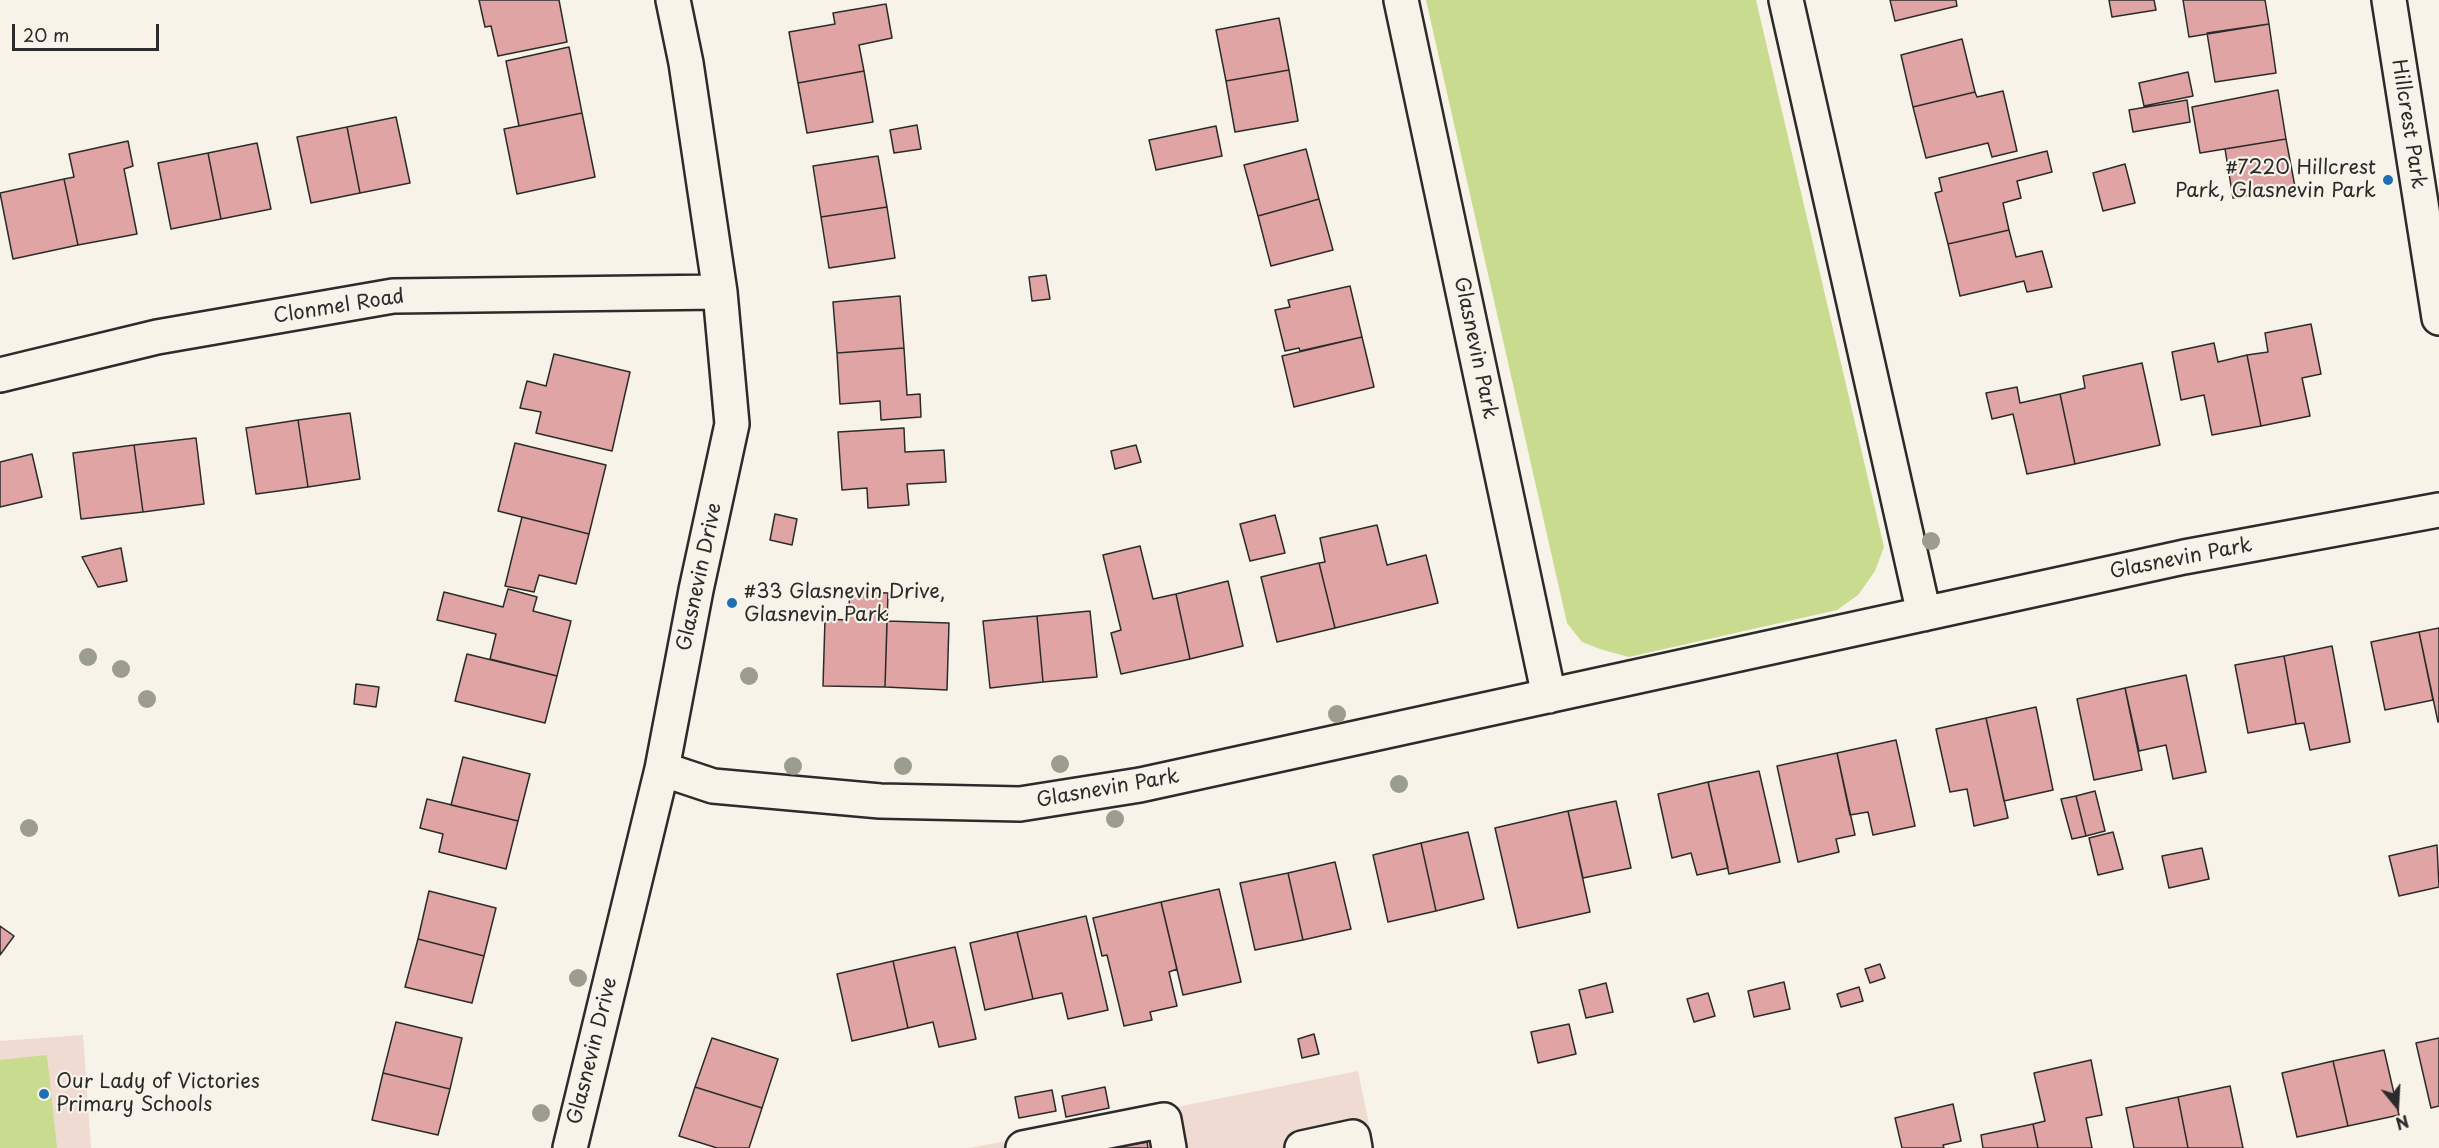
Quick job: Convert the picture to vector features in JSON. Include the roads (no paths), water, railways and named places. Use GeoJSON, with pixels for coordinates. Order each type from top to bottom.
{"type":"FeatureCollection","features":[{"type":"Feature","properties":{"kind":"street","name":"Glasnevin Drive"},"geometry":{"type":"LineString","coordinates":[[570,1148],[662,769],[696,590],[732,424],[720,292],[686,63],[673,0]]}},
{"type":"Feature","properties":{"kind":"street","name":"Glasnevin Park"},"geometry":{"type":"LineString","coordinates":[[1401,0],[1549,696]]}},
{"type":"Feature","properties":{"kind":"street"},"geometry":{"type":"LineString","coordinates":[[1786,0],[1924,614]]}},
{"type":"Feature","properties":{"kind":"street","name":"Hillcrest Park"},"geometry":{"type":"LineString","coordinates":[[2389,0],[2439,318]]}},
{"type":"Feature","properties":{"kind":"street","name":"Clonmel Road"},"geometry":{"type":"LineString","coordinates":[[0,375],[158,337],[393,296],[720,292]]}},
{"type":"Feature","properties":{"kind":"street","name":"Glasnevin Park"},"geometry":{"type":"LineString","coordinates":[[662,769],[713,786],[880,801],[1020,804],[1140,785],[2184,557],[2439,510]]}},
{"type":"Feature","properties":{"kind":"street"},"geometry":{"type":"LineString","coordinates":[[1023,1148],[1164,1120],[1169,1148]]}},
{"type":"Feature","properties":{"kind":"street"},"geometry":{"type":"LineString","coordinates":[[1302,1148],[1353,1137],[1355,1148]]}},
{"type":"Feature","properties":{"kind":"place","name":"#7220 Hillcrest Park, Glasnevin Park"},"geometry":{"type":"Point","coordinates":[2388,180]}},
{"type":"Feature","properties":{"kind":"place","name":"#33 Glasnevin Drive, Glasnevin Park"},"geometry":{"type":"Point","coordinates":[732,603]}},
{"type":"Feature","properties":{"kind":"place","name":"Our Lady of Victories Primary Schools"},"geometry":{"type":"Point","coordinates":[44,1094]}}]}
